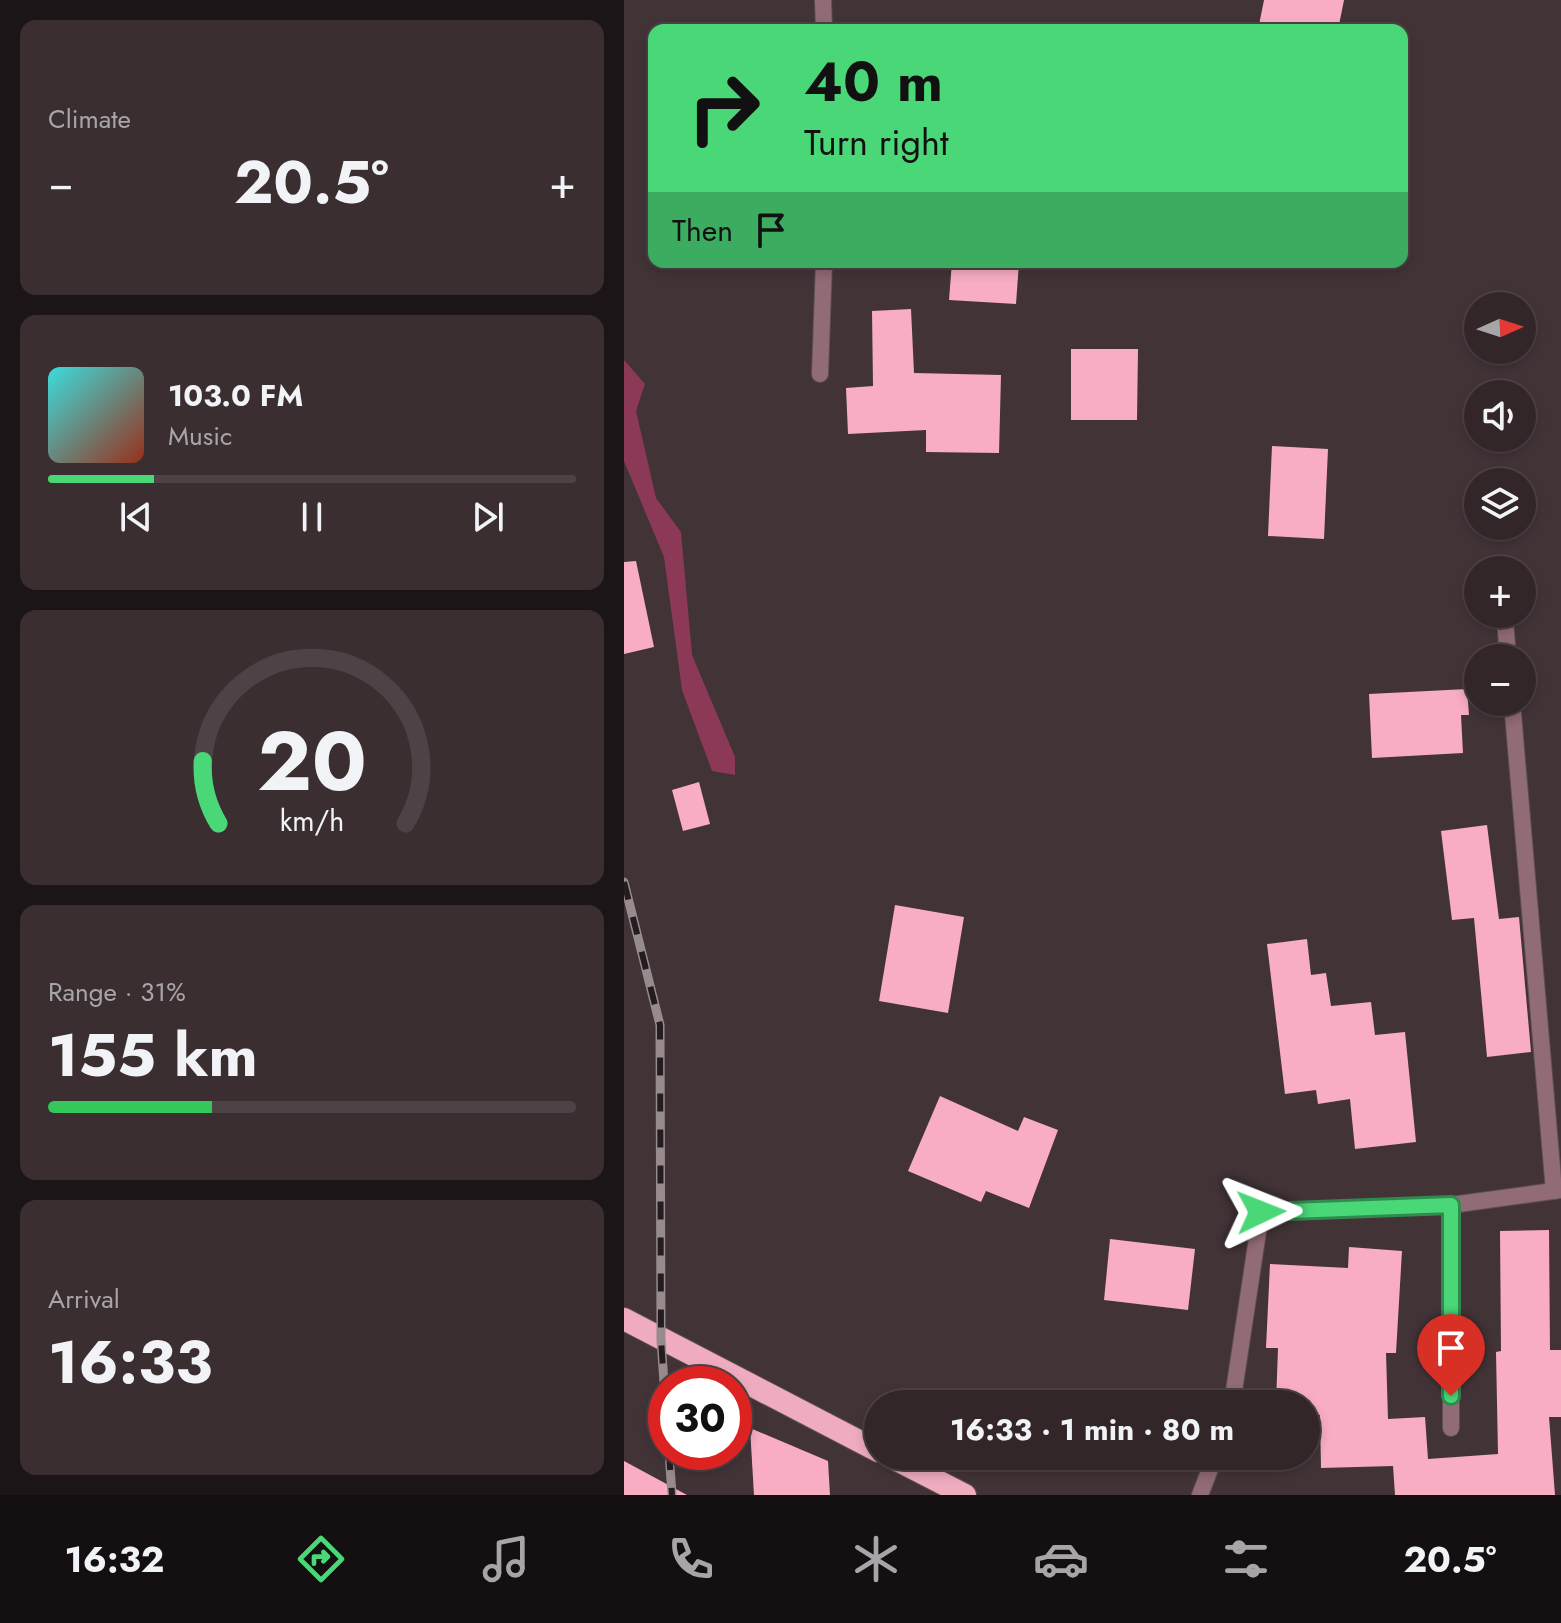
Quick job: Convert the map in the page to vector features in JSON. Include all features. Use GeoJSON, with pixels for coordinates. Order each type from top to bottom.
{"type":"FeatureCollection","features":[{"type":"Feature","properties":{"kind":"highway"},"geometry":{"type":"LineString","coordinates":[[624,1319],[864,1444]]}},
{"type":"Feature","properties":{"kind":"highway"},"geometry":{"type":"LineString","coordinates":[[916,1470],[965,1495]]}},
{"type":"Feature","properties":{"kind":"street"},"geometry":{"type":"LineString","coordinates":[[823,0],[824,24]]}},
{"type":"Feature","properties":{"kind":"street"},"geometry":{"type":"LineString","coordinates":[[820,374],[824,268]]}},
{"type":"Feature","properties":{"kind":"street"},"geometry":{"type":"LineString","coordinates":[[1234,1390],[1261,1212],[1451,1205],[1558,1190],[1513,716]]}},
{"type":"Feature","properties":{"kind":"street"},"geometry":{"type":"LineString","coordinates":[[1451,1205],[1451,1428]]}},
{"type":"Feature","properties":{"kind":"street"},"geometry":{"type":"LineString","coordinates":[[1200,1495],[1210,1470]]}},
{"type":"Feature","properties":{"kind":"shaded area"},"geometry":{"type":"Polygon","coordinates":[[[624,360],[645,384],[636,411],[656,498],[681,532],[692,655],[735,757],[735,775],[712,771],[682,690],[664,557],[624,461],[624,360]]]}},
{"type":"Feature","properties":{"kind":"building"},"geometry":{"type":"Polygon","coordinates":[[[1264,0],[1344,0],[1339,24],[1259,24],[1264,0]]]}},
{"type":"Feature","properties":{"kind":"building"},"geometry":{"type":"Polygon","coordinates":[[[952,268],[1019,268],[1016,304],[949,300],[952,268]]]}},
{"type":"Feature","properties":{"kind":"building"},"geometry":{"type":"Polygon","coordinates":[[[911,309],[914,373],[1001,375],[999,453],[926,452],[926,430],[848,434],[846,388],[873,386],[872,311],[911,309]]]}},
{"type":"Feature","properties":{"kind":"building"},"geometry":{"type":"Polygon","coordinates":[[[1071,349],[1138,349],[1137,420],[1071,420],[1071,349]]]}},
{"type":"Feature","properties":{"kind":"building"},"geometry":{"type":"Polygon","coordinates":[[[1272,446],[1328,449],[1324,539],[1268,536],[1272,446]]]}},
{"type":"Feature","properties":{"kind":"building"},"geometry":{"type":"Polygon","coordinates":[[[636,561],[654,647],[624,654],[624,562],[636,561]]]}},
{"type":"Feature","properties":{"kind":"building"},"geometry":{"type":"Polygon","coordinates":[[[1464,689],[1464,715],[1461,715],[1463,753],[1372,758],[1369,694],[1464,689]]]}},
{"type":"Feature","properties":{"kind":"building"},"geometry":{"type":"Polygon","coordinates":[[[699,782],[710,824],[683,831],[672,790],[699,782]]]}},
{"type":"Feature","properties":{"kind":"building"},"geometry":{"type":"Polygon","coordinates":[[[1487,825],[1499,919],[1519,917],[1531,1052],[1487,1057],[1474,918],[1452,920],[1441,831],[1487,825]]]}},
{"type":"Feature","properties":{"kind":"building"},"geometry":{"type":"Polygon","coordinates":[[[895,905],[964,917],[948,1013],[879,1001],[895,905]]]}},
{"type":"Feature","properties":{"kind":"building"},"geometry":{"type":"Polygon","coordinates":[[[1307,939],[1311,975],[1326,973],[1331,1006],[1371,1002],[1375,1035],[1405,1032],[1416,1142],[1355,1149],[1350,1099],[1318,1104],[1316,1090],[1285,1094],[1267,944],[1307,939]]]}},
{"type":"Feature","properties":{"kind":"building"},"geometry":{"type":"Polygon","coordinates":[[[940,1096],[1018,1131],[1024,1117],[1058,1130],[1029,1208],[986,1191],[981,1202],[908,1171],[940,1096]]]}},
{"type":"Feature","properties":{"kind":"building"},"geometry":{"type":"Polygon","coordinates":[[[1549,1230],[1550,1350],[1561,1350],[1561,1417],[1549,1417],[1555,1495],[1395,1495],[1393,1466],[1321,1468],[1320,1390],[1276,1390],[1278,1348],[1266,1348],[1270,1264],[1348,1268],[1349,1247],[1402,1251],[1396,1353],[1386,1353],[1388,1419],[1425,1417],[1428,1459],[1498,1454],[1496,1352],[1501,1351],[1500,1231],[1549,1230]]]}},
{"type":"Feature","properties":{"kind":"building"},"geometry":{"type":"Polygon","coordinates":[[[1110,1239],[1195,1249],[1188,1310],[1104,1300],[1110,1239]]]}},
{"type":"Feature","properties":{"kind":"building"},"geometry":{"type":"Polygon","coordinates":[[[752,1429],[828,1461],[830,1495],[754,1495],[752,1429]]]}},
{"type":"Feature","properties":{"kind":"building"},"geometry":{"type":"Polygon","coordinates":[[[624,1461],[687,1495],[624,1495],[624,1461]]]}},
{"type":"Feature","properties":{"kind":"railway"},"geometry":{"type":"LineString","coordinates":[[624,882],[660,1025],[663,1366]]}},
{"type":"Feature","properties":{"kind":"railway"},"geometry":{"type":"LineString","coordinates":[[670,1470],[672,1495]]}},
{"type":"Feature","properties":{"kind":"route"},"geometry":{"type":"LineString","coordinates":[[1261,1212],[1451,1205],[1451,1396]]}}]}
